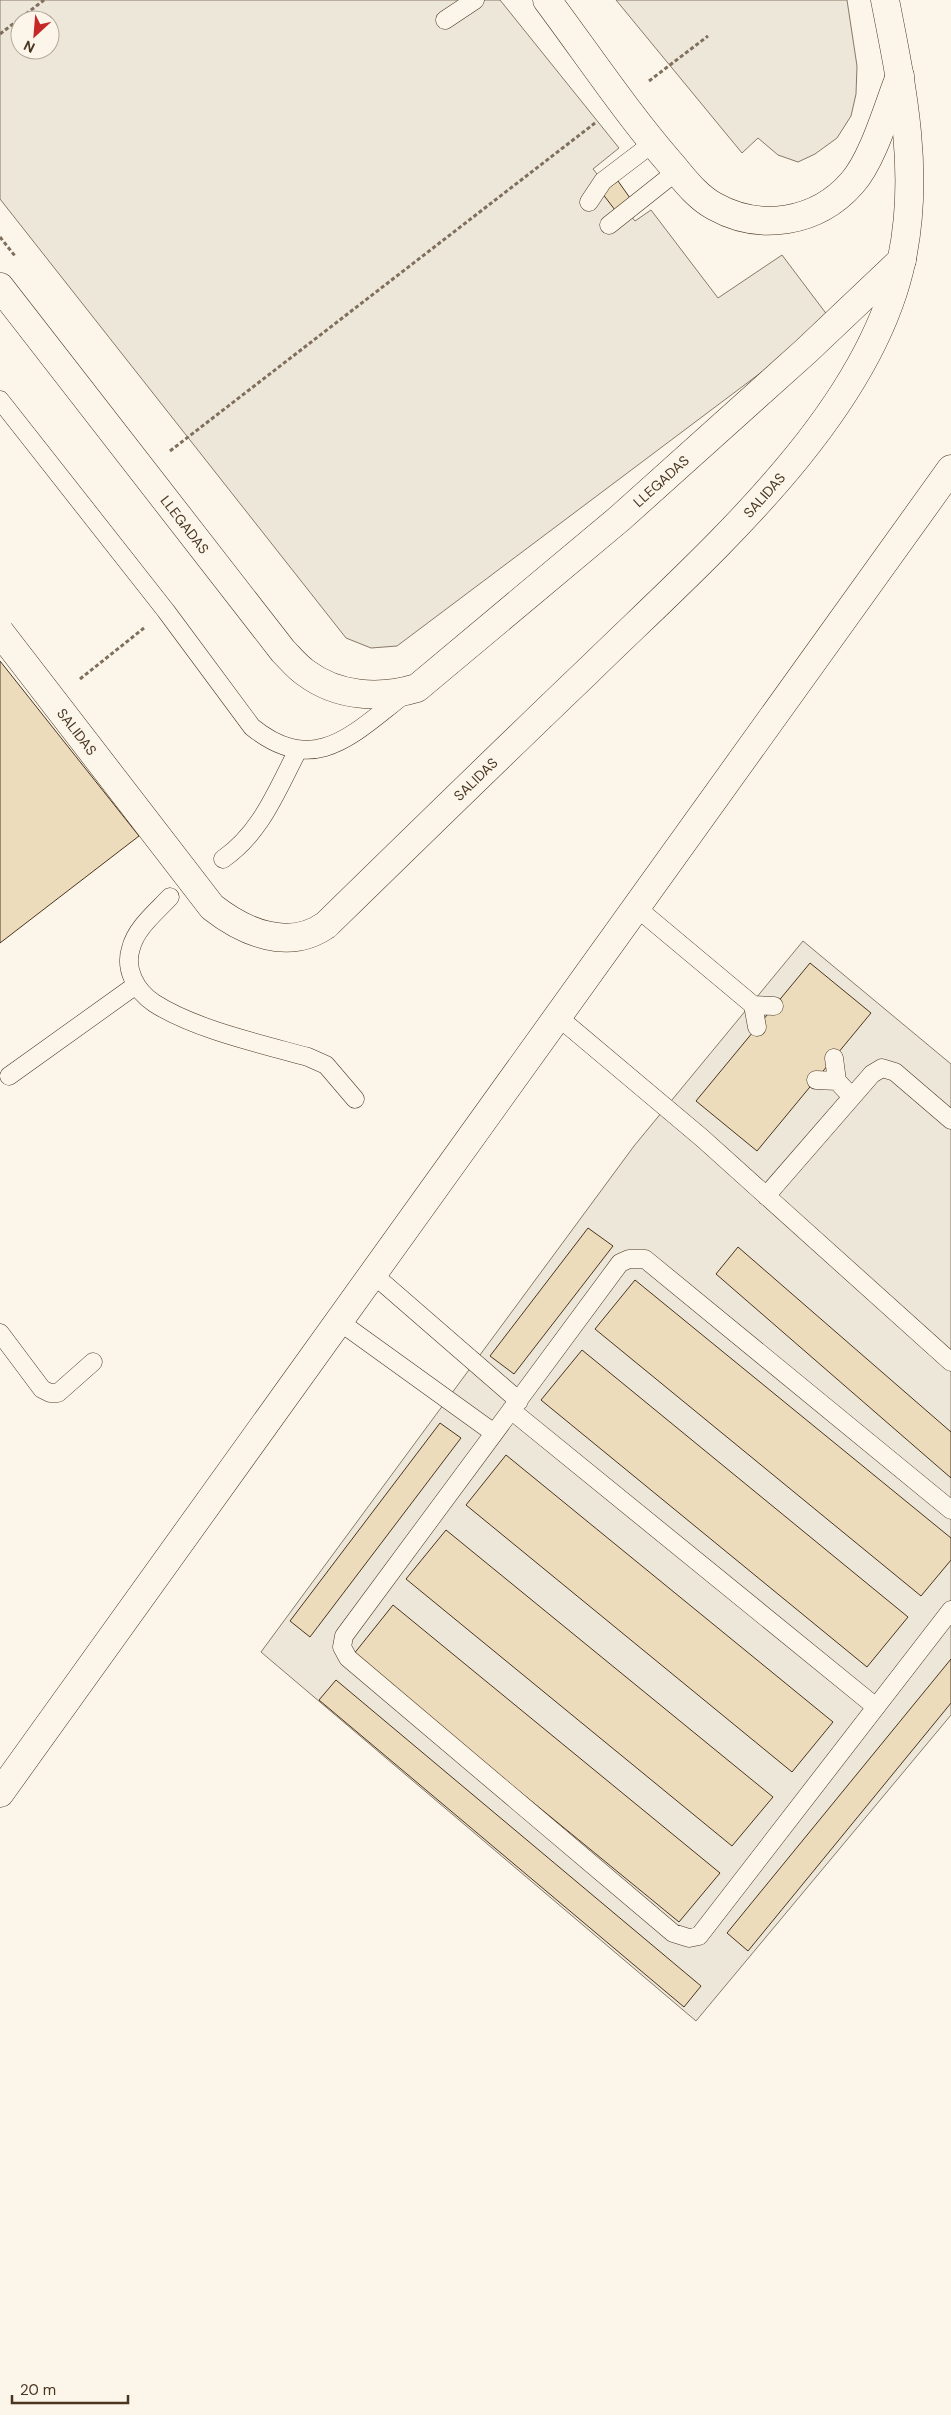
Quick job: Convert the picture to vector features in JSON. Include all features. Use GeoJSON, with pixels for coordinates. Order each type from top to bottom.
{"type":"FeatureCollection","features":[{"type":"Feature","properties":{"kind":"street"},"geometry":{"type":"LineString","coordinates":[[547,0],[653,143],[690,187],[714,206],[746,219],[770,221],[801,218],[829,204],[853,183],[870,151],[900,76]]}},
{"type":"Feature","properties":{"kind":"street","name":"SALIDAS"},"geometry":{"type":"LineString","coordinates":[[0,632],[212,907],[228,919],[245,928],[284,939],[314,933],[326,925],[764,497],[827,415],[873,345],[902,260],[908,219],[910,174],[909,133],[885,0]]}},
{"type":"Feature","properties":{"kind":"street","name":"LLEGADAS"},"geometry":{"type":"LineString","coordinates":[[0,287],[283,651],[306,673],[330,687],[365,695],[393,695],[417,688],[620,519],[806,352],[902,260]]}},
{"type":"Feature","properties":{"kind":"street"},"geometry":{"type":"LineString","coordinates":[[0,1793],[374,1275],[557,1016],[637,908],[951,469]]}},
{"type":"Feature","properties":{"kind":"lane"},"geometry":{"type":"LineString","coordinates":[[446,20],[475,0]]}},
{"type":"Feature","properties":{"kind":"lane"},"geometry":{"type":"LineString","coordinates":[[589,202],[603,181],[653,143]]}},
{"type":"Feature","properties":{"kind":"lane"},"geometry":{"type":"LineString","coordinates":[[609,225],[677,171]]}},
{"type":"Feature","properties":{"kind":"lane","name":"LLEGADAS"},"geometry":{"type":"LineString","coordinates":[[0,400],[166,611],[252,727],[268,740],[298,750],[322,749],[347,740],[409,690]]}},
{"type":"Feature","properties":{"kind":"lane"},"geometry":{"type":"LineString","coordinates":[[223,859],[237,849],[259,825],[298,750]]}},
{"type":"Feature","properties":{"kind":"lane"},"geometry":{"type":"LineString","coordinates":[[170,897],[140,929],[130,947],[128,966],[136,985],[153,1002],[176,1015],[326,1065],[355,1099]]}},
{"type":"Feature","properties":{"kind":"lane"},"geometry":{"type":"LineString","coordinates":[[637,908],[753,1005],[774,1006]]}},
{"type":"Feature","properties":{"kind":"lane"},"geometry":{"type":"LineString","coordinates":[[9,1076],[136,985]]}},
{"type":"Feature","properties":{"kind":"lane"},"geometry":{"type":"LineString","coordinates":[[753,1005],[757,1027]]}},
{"type":"Feature","properties":{"kind":"lane"},"geometry":{"type":"LineString","coordinates":[[557,1016],[702,1138],[951,1362]]}},
{"type":"Feature","properties":{"kind":"lane"},"geometry":{"type":"LineString","coordinates":[[834,1058],[837,1081],[852,1096]]}},
{"type":"Feature","properties":{"kind":"lane"},"geometry":{"type":"LineString","coordinates":[[766,1196],[852,1096],[872,1074],[882,1068],[895,1072],[951,1120]]}},
{"type":"Feature","properties":{"kind":"lane"},"geometry":{"type":"LineString","coordinates":[[816,1080],[837,1081]]}},
{"type":"Feature","properties":{"kind":"lane"},"geometry":{"type":"LineString","coordinates":[[951,1510],[645,1259],[629,1259],[620,1263],[494,1433],[344,1636],[342,1647],[348,1658],[673,1933],[689,1938],[699,1936],[951,1610]]}},
{"type":"Feature","properties":{"kind":"lane"},"geometry":{"type":"LineString","coordinates":[[374,1275],[515,1406],[876,1707]]}},
{"type":"Feature","properties":{"kind":"lane"},"geometry":{"type":"LineString","coordinates":[[340,1322],[494,1433]]}},
{"type":"Feature","properties":{"kind":"lane"},"geometry":{"type":"LineString","coordinates":[[0,1333],[42,1388],[50,1393],[58,1393],[93,1362]]}},
{"type":"Feature","properties":{"kind":"path"},"geometry":{"type":"LineString","coordinates":[[0,34],[44,0]]}},
{"type":"Feature","properties":{"kind":"path"},"geometry":{"type":"LineString","coordinates":[[169,452],[708,36]]}},
{"type":"Feature","properties":{"kind":"shaded area"},"geometry":{"type":"Polygon","coordinates":[[[0,0],[500,0],[619,148],[593,169],[635,221],[651,210],[718,298],[782,255],[831,320],[397,646],[371,648],[346,638],[0,199],[0,0]]]}},
{"type":"Feature","properties":{"kind":"shaded area"},"geometry":{"type":"Polygon","coordinates":[[[616,0],[847,0],[857,66],[856,94],[851,116],[837,138],[815,154],[798,162],[778,155],[758,138],[742,153],[616,0]]]}},
{"type":"Feature","properties":{"kind":"shaded area"},"geometry":{"type":"Polygon","coordinates":[[[803,941],[951,1064],[951,1715],[696,2021],[261,1652],[634,1146],[803,941]]]}},
{"type":"Feature","properties":{"kind":"building"},"geometry":{"type":"Polygon","coordinates":[[[618,181],[630,198],[615,210],[602,193],[618,181]]]}},
{"type":"Feature","properties":{"kind":"building"},"geometry":{"type":"Polygon","coordinates":[[[0,661],[139,836],[0,943],[0,661]]]}},
{"type":"Feature","properties":{"kind":"building"},"geometry":{"type":"Polygon","coordinates":[[[810,963],[871,1013],[757,1151],[696,1101],[810,963]]]}},
{"type":"Feature","properties":{"kind":"building"},"geometry":{"type":"Polygon","coordinates":[[[588,1228],[613,1246],[514,1374],[490,1356],[588,1228]]]}},
{"type":"Feature","properties":{"kind":"building"},"geometry":{"type":"Polygon","coordinates":[[[738,1247],[951,1432],[951,1478],[716,1274],[738,1247]]]}},
{"type":"Feature","properties":{"kind":"building"},"geometry":{"type":"Polygon","coordinates":[[[635,1280],[951,1538],[951,1560],[921,1596],[595,1329],[635,1280]]]}},
{"type":"Feature","properties":{"kind":"building"},"geometry":{"type":"Polygon","coordinates":[[[582,1350],[908,1617],[867,1667],[541,1400],[582,1350]]]}},
{"type":"Feature","properties":{"kind":"building"},"geometry":{"type":"Polygon","coordinates":[[[440,1423],[461,1438],[310,1637],[290,1621],[440,1423]]]}},
{"type":"Feature","properties":{"kind":"building"},"geometry":{"type":"Polygon","coordinates":[[[506,1455],[833,1722],[792,1772],[466,1505],[506,1455]]]}},
{"type":"Feature","properties":{"kind":"building"},"geometry":{"type":"Polygon","coordinates":[[[446,1530],[773,1797],[732,1846],[406,1579],[446,1530]]]}},
{"type":"Feature","properties":{"kind":"building"},"geometry":{"type":"Polygon","coordinates":[[[393,1605],[720,1873],[679,1922],[353,1655],[393,1605]]]}},
{"type":"Feature","properties":{"kind":"building"},"geometry":{"type":"Polygon","coordinates":[[[951,1659],[951,1703],[748,1951],[727,1933],[951,1659]]]}},
{"type":"Feature","properties":{"kind":"building"},"geometry":{"type":"Polygon","coordinates":[[[336,1680],[701,1986],[684,2007],[319,1700],[336,1680]]]}}]}
